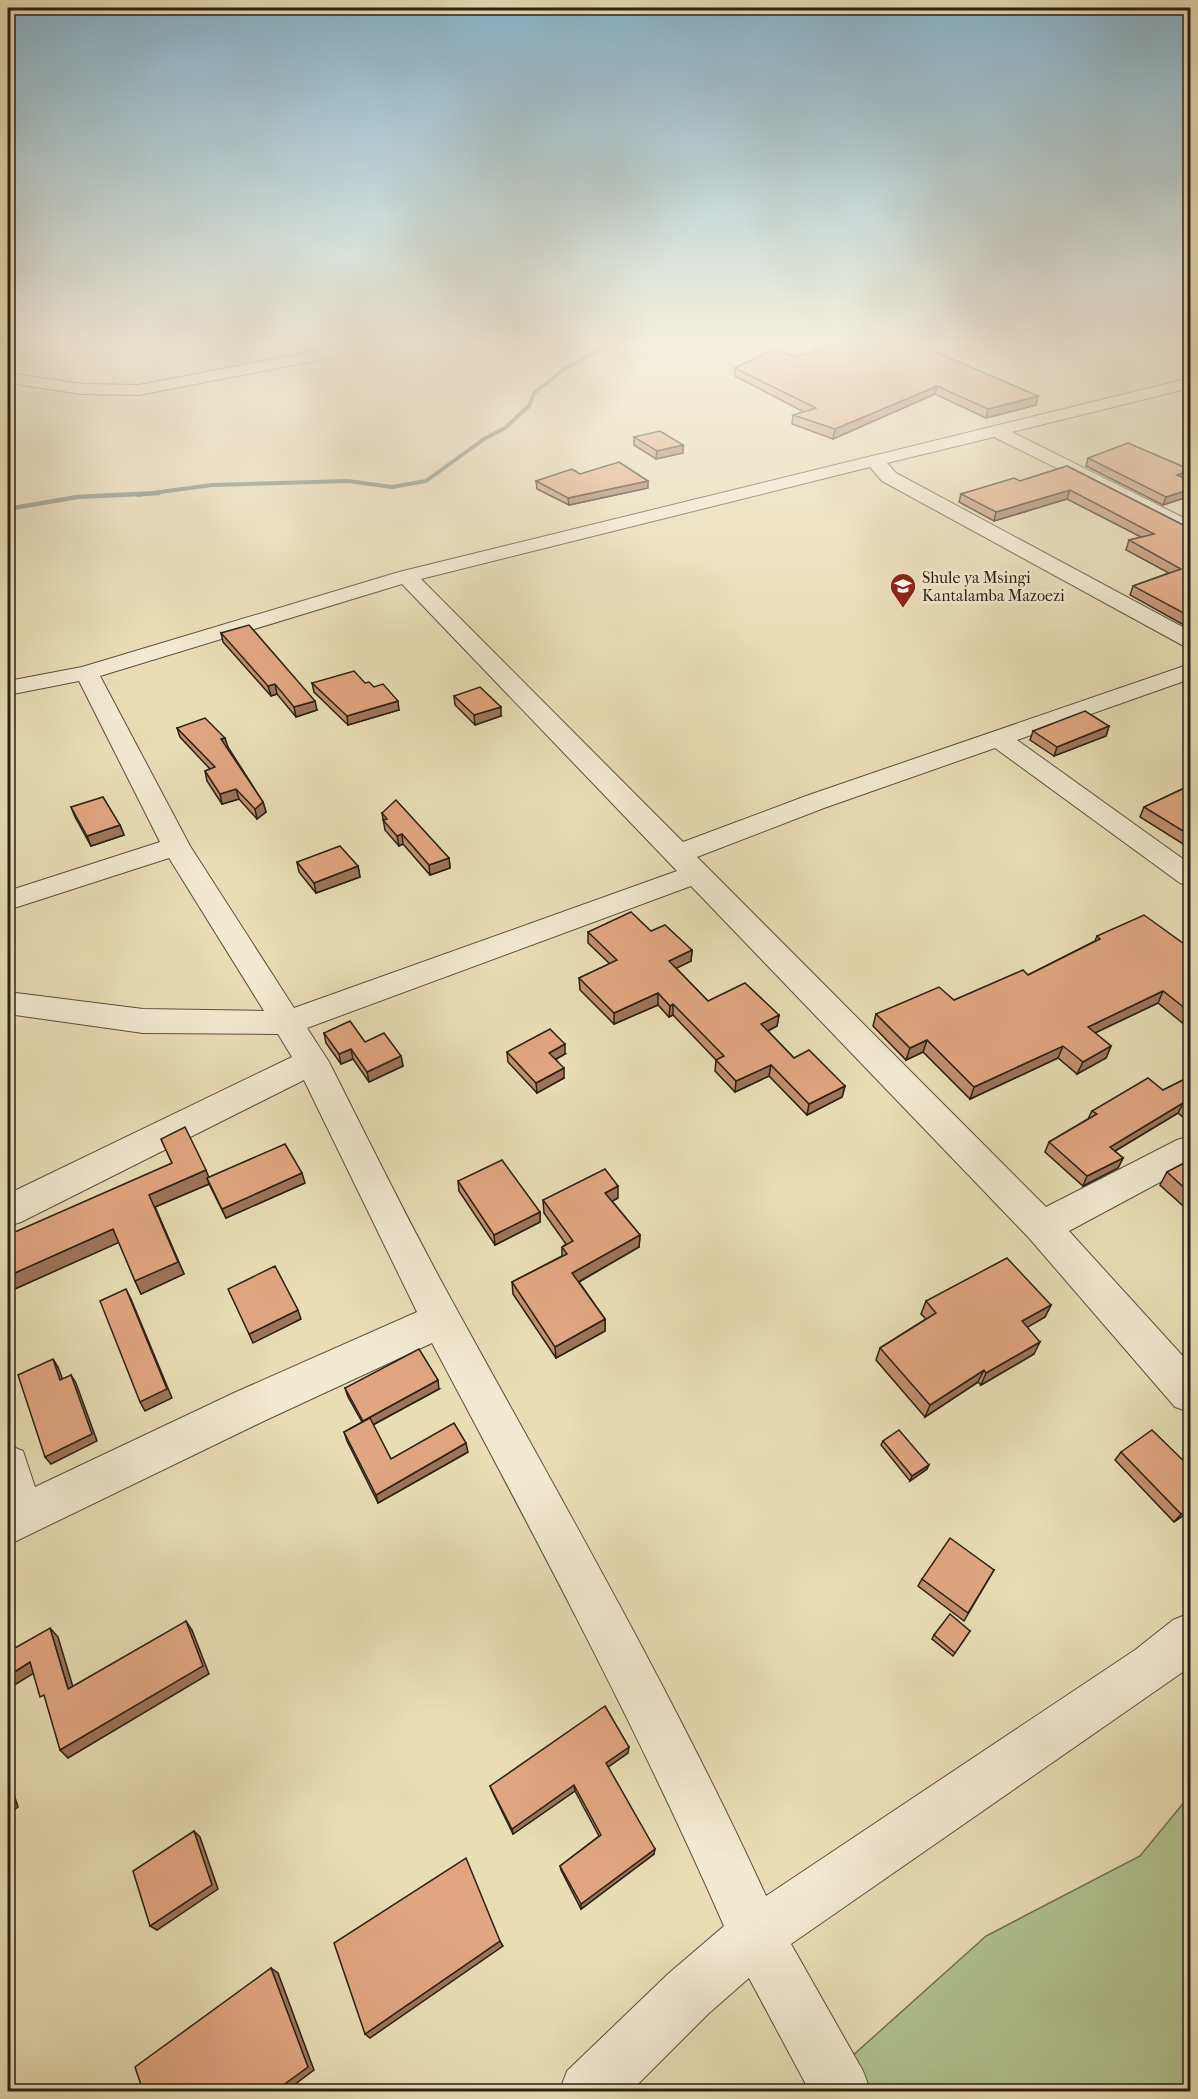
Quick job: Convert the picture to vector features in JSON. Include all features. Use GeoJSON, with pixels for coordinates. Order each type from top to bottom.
{"type":"FeatureCollection","features":[{"type":"Feature","properties":{"kind":"street"},"geometry":{"type":"LineString","coordinates":[[8,688],[86,673],[406,576],[961,438]]}},
{"type":"Feature","properties":{"kind":"street"},"geometry":{"type":"LineString","coordinates":[[1010,438],[1191,528]]}},
{"type":"Feature","properties":{"kind":"street"},"geometry":{"type":"LineString","coordinates":[[873,459],[890,477]]}},
{"type":"Feature","properties":{"kind":"street"},"geometry":{"type":"LineString","coordinates":[[852,465],[890,477],[1191,640]]}},
{"type":"Feature","properties":{"kind":"street"},"geometry":{"type":"LineString","coordinates":[[1155,511],[1182,503]]}},
{"type":"Feature","properties":{"kind":"street"},"geometry":{"type":"LineString","coordinates":[[406,576],[1042,1227],[1191,1393]]}},
{"type":"Feature","properties":{"kind":"street"},"geometry":{"type":"LineString","coordinates":[[86,673],[176,846],[312,1062],[441,1320],[565,1548],[703,1818],[756,1935],[842,2091]]}},
{"type":"Feature","properties":{"kind":"street"},"geometry":{"type":"LineString","coordinates":[[8,1003],[143,1021],[286,1023],[686,864],[825,798],[998,738],[1184,679]]}},
{"type":"Feature","properties":{"kind":"street"},"geometry":{"type":"LineString","coordinates":[[998,738],[1191,876]]}},
{"type":"Feature","properties":{"kind":"street"},"geometry":{"type":"LineString","coordinates":[[8,901],[176,846]]}},
{"type":"Feature","properties":{"kind":"street"},"geometry":{"type":"LineString","coordinates":[[8,1211],[312,1062]]}},
{"type":"Feature","properties":{"kind":"street"},"geometry":{"type":"LineString","coordinates":[[1042,1227],[1191,1150]]}},
{"type":"Feature","properties":{"kind":"street"},"geometry":{"type":"LineString","coordinates":[[8,1466],[14,1519],[251,1406],[441,1320]]}},
{"type":"Feature","properties":{"kind":"street"},"geometry":{"type":"LineString","coordinates":[[588,2091],[688,1994],[756,1935],[1152,1667],[1191,1637]]}},
{"type":"Feature","properties":{"kind":"green space"},"geometry":{"type":"Polygon","coordinates":[[[1190,1795],[1190,2091],[812,2092],[986,1936],[1140,1856],[1190,1795]]]}},
{"type":"Feature","properties":{"kind":"building"},"geometry":{"type":"Polygon","coordinates":[[[636,438],[671,438],[683,445],[657,451],[636,438]]]}},
{"type":"Feature","properties":{"kind":"building"},"geometry":{"type":"Polygon","coordinates":[[[1128,443],[1191,470],[1177,475],[1191,481],[1191,489],[1166,497],[1088,458],[1128,443]]]}},
{"type":"Feature","properties":{"kind":"building"},"geometry":{"type":"Polygon","coordinates":[[[619,462],[648,481],[568,498],[536,481],[572,469],[580,474],[619,462]]]}},
{"type":"Feature","properties":{"kind":"building"},"geometry":{"type":"Polygon","coordinates":[[[1067,466],[1191,529],[1191,617],[1133,586],[1181,569],[1129,540],[1154,534],[1070,490],[996,512],[961,494],[1014,478],[1020,481],[1067,466]]]}},
{"type":"Feature","properties":{"kind":"building"},"geometry":{"type":"Polygon","coordinates":[[[249,625],[315,701],[294,707],[275,684],[268,686],[221,633],[249,625]]]}},
{"type":"Feature","properties":{"kind":"building"},"geometry":{"type":"Polygon","coordinates":[[[354,671],[365,683],[369,682],[374,687],[383,684],[398,701],[347,716],[312,683],[354,671]]]}},
{"type":"Feature","properties":{"kind":"building"},"geometry":{"type":"Polygon","coordinates":[[[480,687],[501,707],[474,715],[454,696],[480,687]]]}},
{"type":"Feature","properties":{"kind":"building"},"geometry":{"type":"Polygon","coordinates":[[[1085,711],[1109,726],[1057,747],[1033,731],[1085,711]]]}},
{"type":"Feature","properties":{"kind":"building"},"geometry":{"type":"Polygon","coordinates":[[[205,718],[225,738],[221,739],[263,802],[255,809],[236,789],[220,794],[205,771],[215,767],[177,728],[205,718]]]}},
{"type":"Feature","properties":{"kind":"building"},"geometry":{"type":"Polygon","coordinates":[[[1191,785],[1191,836],[1144,807],[1191,785]]]}},
{"type":"Feature","properties":{"kind":"building"},"geometry":{"type":"Polygon","coordinates":[[[103,797],[120,825],[87,836],[71,807],[103,797]]]}},
{"type":"Feature","properties":{"kind":"building"},"geometry":{"type":"Polygon","coordinates":[[[396,800],[449,858],[429,865],[402,834],[397,836],[383,820],[387,819],[382,813],[396,800]]]}},
{"type":"Feature","properties":{"kind":"building"},"geometry":{"type":"Polygon","coordinates":[[[340,846],[358,866],[314,883],[297,862],[340,846]]]}},
{"type":"Feature","properties":{"kind":"building"},"geometry":{"type":"Polygon","coordinates":[[[631,912],[651,931],[665,925],[692,950],[669,961],[708,1001],[745,983],[779,1015],[761,1024],[794,1058],[809,1050],[845,1086],[809,1104],[771,1065],[736,1081],[716,1060],[724,1056],[673,1004],[670,1006],[658,993],[614,1013],[579,978],[617,960],[588,932],[631,912]]]}},
{"type":"Feature","properties":{"kind":"building"},"geometry":{"type":"Polygon","coordinates":[[[1144,915],[1191,949],[1191,1013],[1163,991],[1088,1027],[1111,1046],[1083,1062],[1063,1046],[974,1087],[927,1040],[910,1048],[876,1014],[939,987],[954,1000],[1023,970],[1028,975],[1100,939],[1097,936],[1144,915]]]}},
{"type":"Feature","properties":{"kind":"building"},"geometry":{"type":"Polygon","coordinates":[[[350,1021],[365,1042],[384,1033],[401,1056],[367,1072],[351,1049],[339,1054],[324,1033],[350,1021]]]}},
{"type":"Feature","properties":{"kind":"building"},"geometry":{"type":"Polygon","coordinates":[[[550,1029],[565,1044],[549,1053],[564,1068],[536,1083],[507,1052],[550,1029]]]}},
{"type":"Feature","properties":{"kind":"building"},"geometry":{"type":"Polygon","coordinates":[[[1191,1076],[1191,1109],[1183,1103],[1110,1147],[1123,1158],[1087,1176],[1049,1142],[1097,1114],[1092,1111],[1148,1078],[1163,1090],[1191,1076]]]}},
{"type":"Feature","properties":{"kind":"building"},"geometry":{"type":"Polygon","coordinates":[[[185,1127],[206,1170],[149,1195],[178,1262],[135,1281],[113,1229],[8,1276],[8,1235],[172,1163],[161,1139],[185,1127]]]}},
{"type":"Feature","properties":{"kind":"building"},"geometry":{"type":"Polygon","coordinates":[[[285,1144],[302,1173],[222,1209],[207,1178],[285,1144]]]}},
{"type":"Feature","properties":{"kind":"building"},"geometry":{"type":"Polygon","coordinates":[[[502,1160],[540,1212],[494,1235],[458,1181],[502,1160]]]}},
{"type":"Feature","properties":{"kind":"building"},"geometry":{"type":"Polygon","coordinates":[[[1184,1163],[1191,1168],[1191,1194],[1167,1172],[1184,1163]]]}},
{"type":"Feature","properties":{"kind":"building"},"geometry":{"type":"Polygon","coordinates":[[[605,1169],[618,1186],[605,1193],[640,1235],[572,1273],[605,1319],[555,1347],[512,1282],[567,1254],[562,1247],[573,1241],[543,1200],[605,1169]]]}},
{"type":"Feature","properties":{"kind":"building"},"geometry":{"type":"Polygon","coordinates":[[[1007,1258],[1051,1305],[1022,1321],[1040,1342],[986,1373],[984,1370],[930,1405],[880,1348],[936,1313],[926,1301],[1007,1258]]]}},
{"type":"Feature","properties":{"kind":"building"},"geometry":{"type":"Polygon","coordinates":[[[275,1266],[298,1310],[249,1334],[228,1289],[275,1266]]]}},
{"type":"Feature","properties":{"kind":"building"},"geometry":{"type":"Polygon","coordinates":[[[126,1289],[167,1389],[140,1402],[100,1301],[126,1289]]]}},
{"type":"Feature","properties":{"kind":"building"},"geometry":{"type":"Polygon","coordinates":[[[419,1349],[438,1380],[363,1421],[345,1388],[419,1349]]]}},
{"type":"Feature","properties":{"kind":"building"},"geometry":{"type":"Polygon","coordinates":[[[53,1359],[60,1380],[71,1375],[92,1434],[45,1457],[18,1375],[53,1359]]]}},
{"type":"Feature","properties":{"kind":"building"},"geometry":{"type":"Polygon","coordinates":[[[370,1418],[391,1459],[454,1423],[466,1443],[376,1495],[344,1432],[370,1418]]]}},
{"type":"Feature","properties":{"kind":"building"},"geometry":{"type":"Polygon","coordinates":[[[899,1430],[929,1465],[912,1476],[883,1441],[899,1430]]]}},
{"type":"Feature","properties":{"kind":"building"},"geometry":{"type":"Polygon","coordinates":[[[1152,1430],[1191,1468],[1191,1507],[1181,1514],[1121,1452],[1152,1430]]]}},
{"type":"Feature","properties":{"kind":"building"},"geometry":{"type":"Polygon","coordinates":[[[950,1538],[994,1570],[968,1613],[922,1579],[950,1538]]]}},
{"type":"Feature","properties":{"kind":"building"},"geometry":{"type":"Polygon","coordinates":[[[950,1614],[970,1631],[955,1653],[934,1635],[950,1614]]]}},
{"type":"Feature","properties":{"kind":"building"},"geometry":{"type":"Polygon","coordinates":[[[186,1621],[203,1666],[60,1750],[44,1695],[40,1697],[30,1662],[8,1676],[8,1652],[50,1628],[68,1689],[186,1621]]]}},
{"type":"Feature","properties":{"kind":"building"},"geometry":{"type":"Polygon","coordinates":[[[605,1706],[629,1747],[606,1763],[655,1849],[581,1904],[560,1866],[601,1835],[574,1785],[512,1829],[490,1786],[605,1706]]]}},
{"type":"Feature","properties":{"kind":"building"},"geometry":{"type":"Polygon","coordinates":[[[194,1831],[212,1885],[150,1926],[133,1871],[194,1831]]]}},
{"type":"Feature","properties":{"kind":"building"},"geometry":{"type":"Polygon","coordinates":[[[466,1858],[500,1941],[365,2034],[334,1943],[466,1858]]]}},
{"type":"Feature","properties":{"kind":"building"},"geometry":{"type":"Polygon","coordinates":[[[271,1968],[308,2067],[275,2091],[143,2091],[135,2067],[271,1968]]]}},
{"type":"Feature","properties":{"kind":"waterway"},"geometry":{"type":"LineString","coordinates":[[149,493],[212,485],[348,481],[392,487],[426,481],[486,438]]}},
{"type":"Feature","properties":{"kind":"waterway"},"geometry":{"type":"LineString","coordinates":[[8,509],[77,497],[149,493]]}},
{"type":"Feature","properties":{"kind":"waterway"},"geometry":{"type":"LineString","coordinates":[[138,495],[149,493]]}},
{"type":"Feature","properties":{"kind":"waterway"},"geometry":{"type":"LineString","coordinates":[[149,493],[159,493]]}},
{"type":"Feature","properties":{"kind":"place","name":"Shule ya Msingi Kantalamba Mazoezi"},"geometry":{"type":"Point","coordinates":[903,609]}}]}
